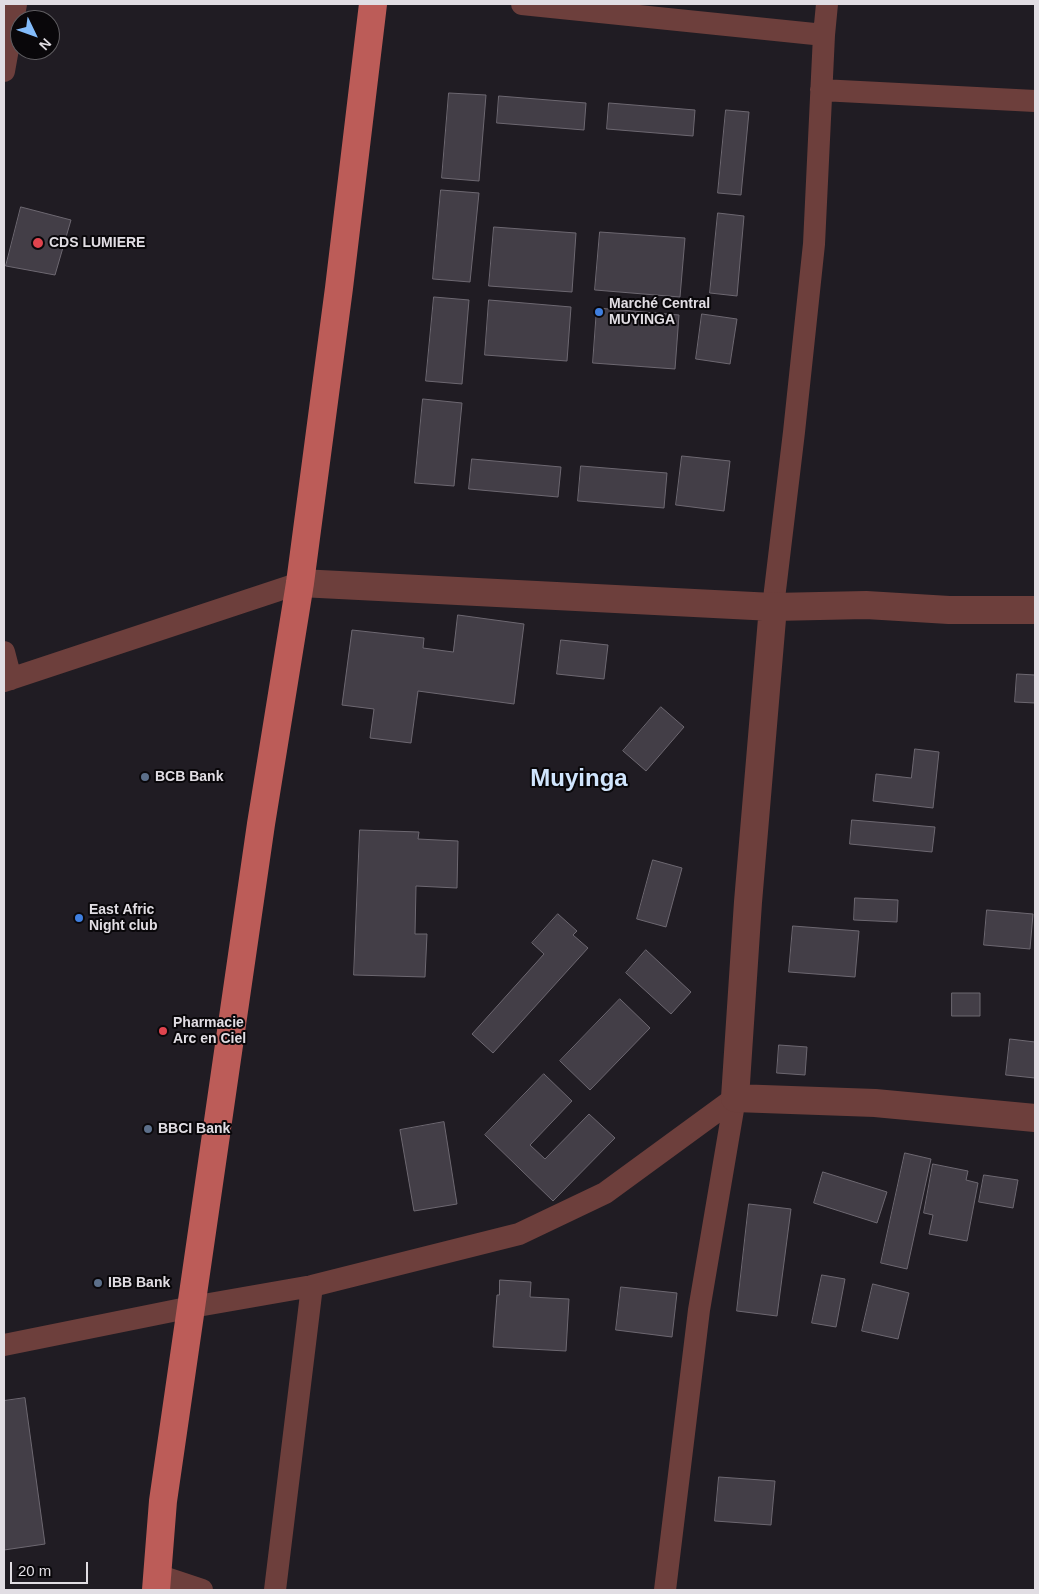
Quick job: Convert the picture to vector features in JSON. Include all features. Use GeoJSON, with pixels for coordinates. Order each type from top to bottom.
{"type":"FeatureCollection","features":[{"type":"Feature","properties":{"kind":"main road"},"geometry":{"type":"LineString","coordinates":[[156,1583],[163,1501],[261,824],[300,583],[339,288],[372,4]]}},
{"type":"Feature","properties":{"kind":"street"},"geometry":{"type":"LineString","coordinates":[[4,62],[16,4]]}},
{"type":"Feature","properties":{"kind":"street"},"geometry":{"type":"LineString","coordinates":[[522,4],[824,35]]}},
{"type":"Feature","properties":{"kind":"street"},"geometry":{"type":"LineString","coordinates":[[665,1590],[699,1310],[735,1098],[748,902],[773,607],[814,244],[827,4]]}},
{"type":"Feature","properties":{"kind":"street"},"geometry":{"type":"LineString","coordinates":[[821,90],[1035,101]]}},
{"type":"Feature","properties":{"kind":"street"},"geometry":{"type":"LineString","coordinates":[[4,652],[7,680],[300,583],[773,607],[866,605],[949,610],[1035,610]]}},
{"type":"Feature","properties":{"kind":"street"},"geometry":{"type":"LineString","coordinates":[[4,1345],[192,1307],[312,1286],[519,1234],[605,1192],[735,1098],[875,1103],[1035,1118]]}},
{"type":"Feature","properties":{"kind":"street"},"geometry":{"type":"LineString","coordinates":[[275,1590],[312,1286]]}},
{"type":"Feature","properties":{"kind":"street"},"geometry":{"type":"LineString","coordinates":[[156,1583],[202,1590]]}},
{"type":"Feature","properties":{"kind":"building"},"geometry":{"type":"Polygon","coordinates":[[[449,93],[486,95],[479,181],[442,178],[449,93]]]}},
{"type":"Feature","properties":{"kind":"building"},"geometry":{"type":"Polygon","coordinates":[[[499,96],[586,103],[584,130],[497,123],[499,96]]]}},
{"type":"Feature","properties":{"kind":"building"},"geometry":{"type":"Polygon","coordinates":[[[609,103],[695,110],[693,136],[607,129],[609,103]]]}},
{"type":"Feature","properties":{"kind":"building"},"geometry":{"type":"Polygon","coordinates":[[[726,110],[749,112],[741,195],[718,193],[726,110]]]}},
{"type":"Feature","properties":{"kind":"building"},"geometry":{"type":"Polygon","coordinates":[[[441,190],[479,193],[470,282],[433,279],[441,190]]]}},
{"type":"Feature","properties":{"kind":"building","name":"CDS LUMIERE"},"geometry":{"type":"Polygon","coordinates":[[[21,207],[71,220],[55,275],[6,266],[21,207]]]}},
{"type":"Feature","properties":{"kind":"building"},"geometry":{"type":"Polygon","coordinates":[[[718,213],[744,216],[737,296],[710,293],[718,213]]]}},
{"type":"Feature","properties":{"kind":"building"},"geometry":{"type":"Polygon","coordinates":[[[494,227],[576,233],[572,292],[489,286],[494,227]]]}},
{"type":"Feature","properties":{"kind":"building"},"geometry":{"type":"Polygon","coordinates":[[[600,232],[685,238],[680,297],[595,290],[600,232]]]}},
{"type":"Feature","properties":{"kind":"building"},"geometry":{"type":"Polygon","coordinates":[[[434,297],[469,300],[462,384],[426,381],[434,297]]]}},
{"type":"Feature","properties":{"kind":"building"},"geometry":{"type":"Polygon","coordinates":[[[489,300],[571,307],[567,361],[485,355],[489,300]]]}},
{"type":"Feature","properties":{"kind":"building"},"geometry":{"type":"Polygon","coordinates":[[[597,308],[679,315],[675,369],[593,363],[597,308]]]}},
{"type":"Feature","properties":{"kind":"building"},"geometry":{"type":"Polygon","coordinates":[[[702,314],[737,319],[730,364],[696,359],[702,314]]]}},
{"type":"Feature","properties":{"kind":"building"},"geometry":{"type":"Polygon","coordinates":[[[423,399],[462,403],[454,486],[415,483],[423,399]]]}},
{"type":"Feature","properties":{"kind":"building"},"geometry":{"type":"Polygon","coordinates":[[[682,456],[730,461],[724,511],[676,505],[682,456]]]}},
{"type":"Feature","properties":{"kind":"building"},"geometry":{"type":"Polygon","coordinates":[[[472,459],[561,467],[558,497],[469,489],[472,459]]]}},
{"type":"Feature","properties":{"kind":"building"},"geometry":{"type":"Polygon","coordinates":[[[581,466],[667,473],[664,508],[578,501],[581,466]]]}},
{"type":"Feature","properties":{"kind":"building"},"geometry":{"type":"Polygon","coordinates":[[[458,615],[524,624],[514,704],[418,691],[411,743],[370,738],[374,709],[342,705],[352,630],[424,638],[423,648],[453,652],[458,615]]]}},
{"type":"Feature","properties":{"kind":"building"},"geometry":{"type":"Polygon","coordinates":[[[561,640],[608,645],[604,679],[557,674],[561,640]]]}},
{"type":"Feature","properties":{"kind":"building"},"geometry":{"type":"Polygon","coordinates":[[[1017,674],[1035,675],[1035,703],[1015,702],[1017,674]]]}},
{"type":"Feature","properties":{"kind":"building"},"geometry":{"type":"Polygon","coordinates":[[[661,707],[684,727],[646,771],[623,751],[661,707]]]}},
{"type":"Feature","properties":{"kind":"building"},"geometry":{"type":"Polygon","coordinates":[[[915,749],[939,752],[933,808],[873,801],[876,774],[911,778],[915,749]]]}},
{"type":"Feature","properties":{"kind":"building"},"geometry":{"type":"Polygon","coordinates":[[[852,820],[935,827],[932,852],[850,844],[852,820]]]}},
{"type":"Feature","properties":{"kind":"building"},"geometry":{"type":"Polygon","coordinates":[[[360,830],[419,832],[418,839],[458,841],[457,888],[416,886],[415,934],[427,934],[425,977],[354,975],[360,830]]]}},
{"type":"Feature","properties":{"kind":"building"},"geometry":{"type":"Polygon","coordinates":[[[653,860],[682,868],[666,927],[637,919],[653,860]]]}},
{"type":"Feature","properties":{"kind":"building"},"geometry":{"type":"Polygon","coordinates":[[[855,898],[898,900],[897,922],[854,920],[855,898]]]}},
{"type":"Feature","properties":{"kind":"building"},"geometry":{"type":"Polygon","coordinates":[[[987,910],[1033,914],[1030,949],[984,945],[987,910]]]}},
{"type":"Feature","properties":{"kind":"building"},"geometry":{"type":"Polygon","coordinates":[[[558,914],[577,931],[573,935],[588,948],[493,1053],[472,1034],[544,954],[532,943],[558,914]]]}},
{"type":"Feature","properties":{"kind":"building"},"geometry":{"type":"Polygon","coordinates":[[[793,926],[859,931],[855,977],[789,972],[793,926]]]}},
{"type":"Feature","properties":{"kind":"building"},"geometry":{"type":"Polygon","coordinates":[[[646,950],[691,992],[671,1014],[626,973],[646,950]]]}},
{"type":"Feature","properties":{"kind":"building"},"geometry":{"type":"Polygon","coordinates":[[[952,993],[980,993],[980,1016],[952,1016],[952,993]]]}},
{"type":"Feature","properties":{"kind":"building"},"geometry":{"type":"Polygon","coordinates":[[[620,999],[650,1028],[590,1090],[560,1061],[620,999]]]}},
{"type":"Feature","properties":{"kind":"building"},"geometry":{"type":"Polygon","coordinates":[[[1010,1039],[1035,1042],[1035,1078],[1006,1075],[1010,1039]]]}},
{"type":"Feature","properties":{"kind":"building"},"geometry":{"type":"Polygon","coordinates":[[[779,1045],[807,1047],[805,1075],[777,1073],[779,1045]]]}},
{"type":"Feature","properties":{"kind":"building"},"geometry":{"type":"Polygon","coordinates":[[[544,1074],[572,1101],[530,1145],[545,1159],[589,1114],[615,1138],[553,1201],[485,1135],[544,1074]]]}},
{"type":"Feature","properties":{"kind":"building"},"geometry":{"type":"Polygon","coordinates":[[[444,1122],[457,1204],[414,1211],[400,1130],[444,1122]]]}},
{"type":"Feature","properties":{"kind":"building"},"geometry":{"type":"Polygon","coordinates":[[[905,1153],[931,1159],[907,1269],[881,1263],[905,1153]]]}},
{"type":"Feature","properties":{"kind":"building"},"geometry":{"type":"Polygon","coordinates":[[[933,1164],[968,1171],[966,1180],[978,1183],[967,1241],[929,1234],[933,1215],[924,1213],[933,1164]]]}},
{"type":"Feature","properties":{"kind":"building"},"geometry":{"type":"Polygon","coordinates":[[[823,1172],[887,1192],[877,1223],[814,1203],[823,1172]]]}},
{"type":"Feature","properties":{"kind":"building"},"geometry":{"type":"Polygon","coordinates":[[[984,1175],[1018,1180],[1013,1208],[979,1202],[984,1175]]]}},
{"type":"Feature","properties":{"kind":"building"},"geometry":{"type":"Polygon","coordinates":[[[749,1204],[791,1209],[777,1316],[737,1311],[749,1204]]]}},
{"type":"Feature","properties":{"kind":"building"},"geometry":{"type":"Polygon","coordinates":[[[822,1275],[845,1279],[836,1327],[812,1323],[822,1275]]]}},
{"type":"Feature","properties":{"kind":"building"},"geometry":{"type":"Polygon","coordinates":[[[500,1280],[531,1282],[530,1297],[569,1299],[566,1351],[493,1347],[500,1280]]]}},
{"type":"Feature","properties":{"kind":"building"},"geometry":{"type":"Polygon","coordinates":[[[873,1284],[909,1293],[898,1339],[862,1331],[873,1284]]]}},
{"type":"Feature","properties":{"kind":"building"},"geometry":{"type":"Polygon","coordinates":[[[621,1287],[677,1293],[672,1337],[616,1330],[621,1287]]]}},
{"type":"Feature","properties":{"kind":"building"},"geometry":{"type":"Polygon","coordinates":[[[25,1398],[45,1544],[4,1550],[4,1401],[25,1398]]]}},
{"type":"Feature","properties":{"kind":"building"},"geometry":{"type":"Polygon","coordinates":[[[719,1477],[775,1481],[771,1525],[715,1521],[719,1477]]]}},
{"type":"Feature","properties":{"kind":"place","name":"CDS LUMIERE"},"geometry":{"type":"Point","coordinates":[38,243]}},
{"type":"Feature","properties":{"kind":"place","name":"Marché Central MUYINGA"},"geometry":{"type":"Point","coordinates":[599,312]}},
{"type":"Feature","properties":{"kind":"place","name":"BCB Bank"},"geometry":{"type":"Point","coordinates":[145,777]}},
{"type":"Feature","properties":{"kind":"place","name":"East Afric Night club"},"geometry":{"type":"Point","coordinates":[79,918]}},
{"type":"Feature","properties":{"kind":"place","name":"Pharmacie Arc en Ciel"},"geometry":{"type":"Point","coordinates":[163,1031]}},
{"type":"Feature","properties":{"kind":"place","name":"BBCI Bank"},"geometry":{"type":"Point","coordinates":[148,1129]}},
{"type":"Feature","properties":{"kind":"place","name":"IBB Bank"},"geometry":{"type":"Point","coordinates":[98,1283]}},
{"type":"Feature","properties":{"kind":"district","name":"Muyinga"},"geometry":{"type":"Point","coordinates":[579,779]}}]}
